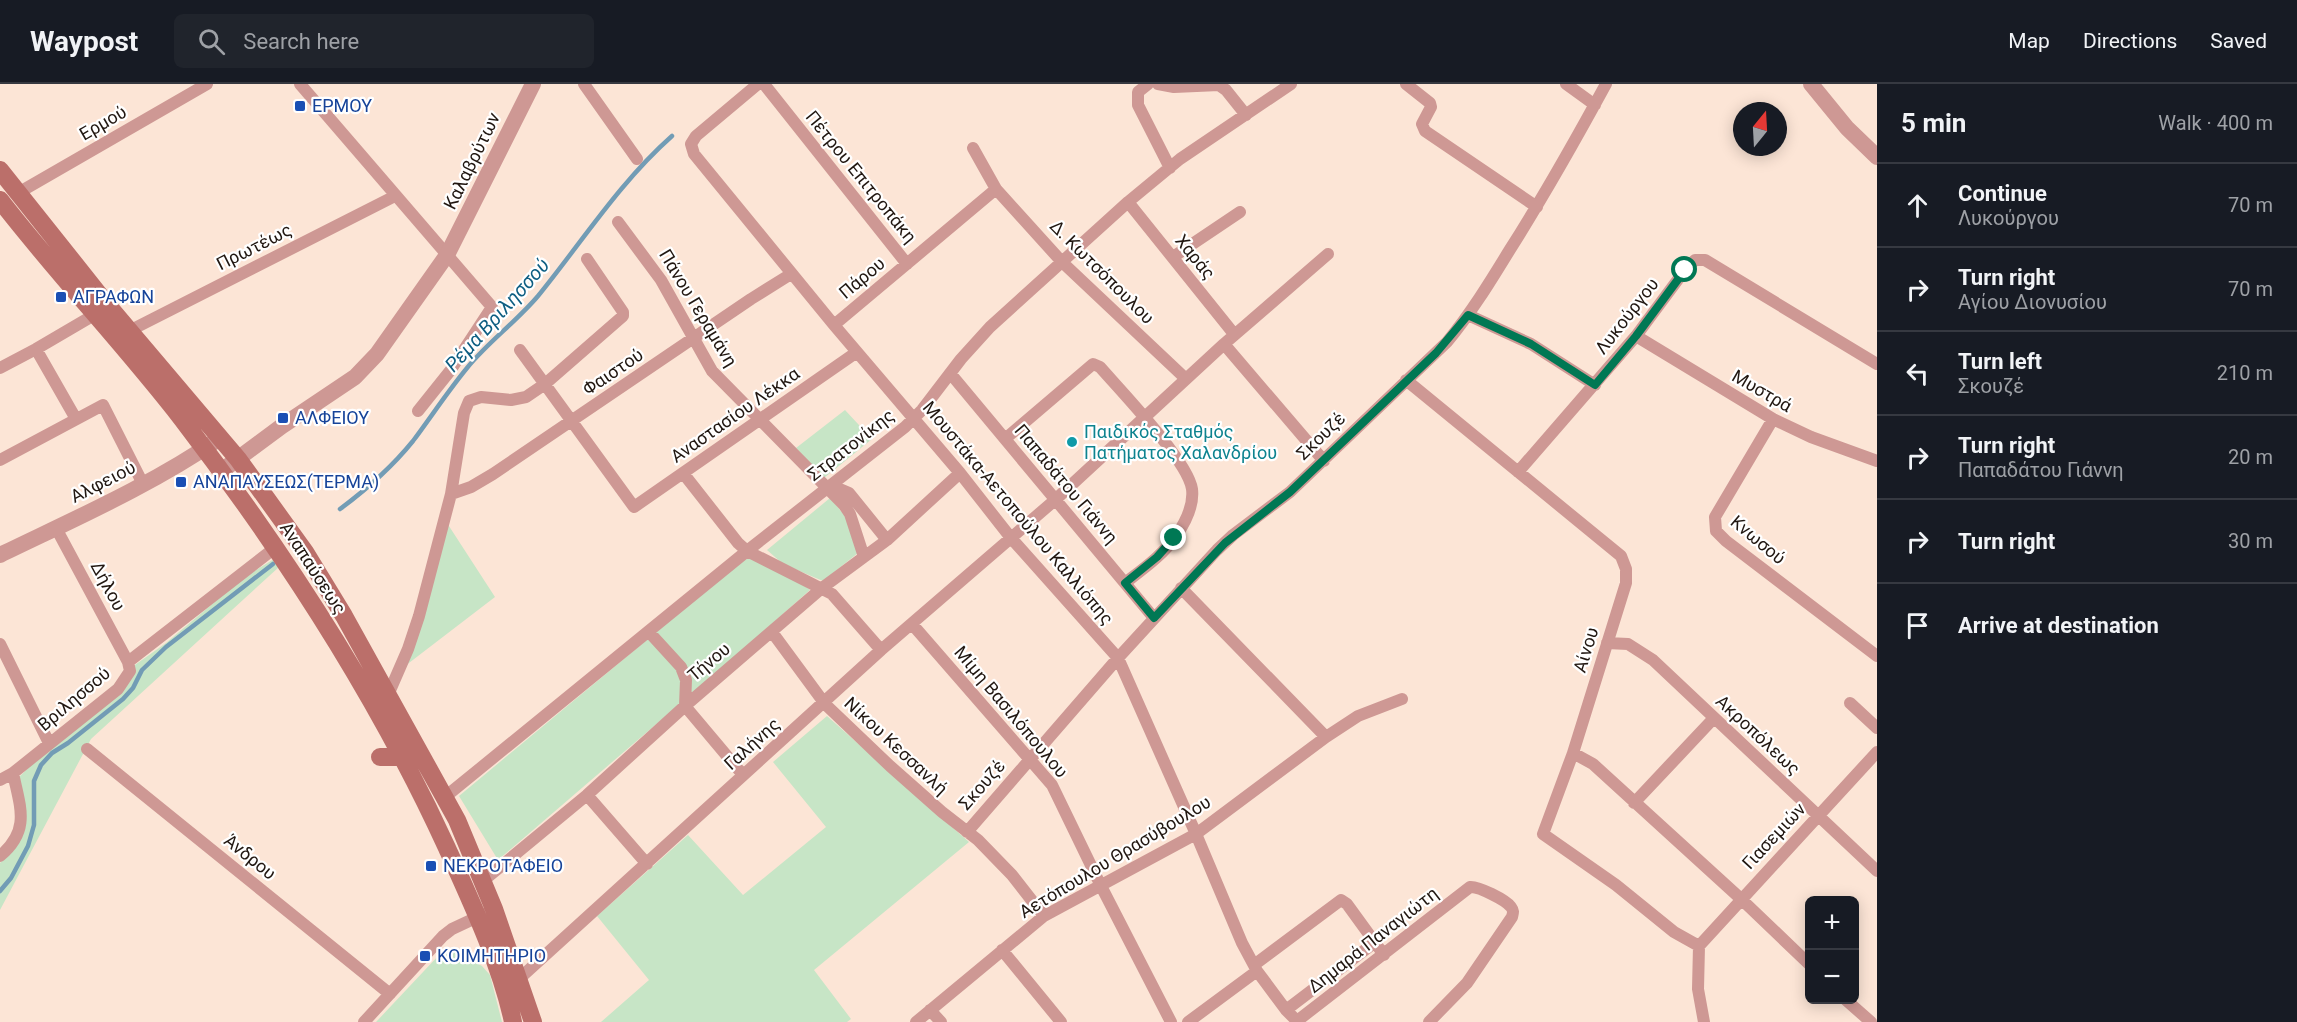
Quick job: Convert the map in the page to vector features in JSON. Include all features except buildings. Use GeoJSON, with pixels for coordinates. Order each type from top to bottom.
{"type":"FeatureCollection","features":[{"type":"Feature","properties":{"kind":"main road","name":"Αναπαύσεως"},"geometry":{"type":"LineString","coordinates":[[0,170],[129,331],[229,449],[305,552],[388,694],[445,797],[470,848],[520,978],[533,1022]]}},
{"type":"Feature","properties":{"kind":"main road","name":"Αναπαύσεως"},"geometry":{"type":"LineString","coordinates":[[0,200],[167,402],[276,547],[327,627],[362,698],[403,757],[428,808],[477,917],[502,982],[513,1022]]}},
{"type":"Feature","properties":{"kind":"main road"},"geometry":{"type":"LineString","coordinates":[[380,758],[403,757]]}},
{"type":"Feature","properties":{"kind":"street","name":"Ερμού"},"geometry":{"type":"LineString","coordinates":[[18,193],[207,84]]}},
{"type":"Feature","properties":{"kind":"street"},"geometry":{"type":"LineString","coordinates":[[300,84],[492,307],[450,371],[418,411]]}},
{"type":"Feature","properties":{"kind":"street","name":"Καλαβρύτων"},"geometry":{"type":"LineString","coordinates":[[447,255],[533,84]]}},
{"type":"Feature","properties":{"kind":"street"},"geometry":{"type":"LineString","coordinates":[[584,84],[637,159]]}},
{"type":"Feature","properties":{"kind":"street","name":"Μουστάκα-Αετοπούλου Καλλιόπης"},"geometry":{"type":"LineString","coordinates":[[758,84],[696,136],[691,144],[692,150],[791,274],[960,473],[1011,538],[1118,658],[1242,943],[1255,968],[1286,1010],[1298,1022]]}},
{"type":"Feature","properties":{"kind":"street","name":"Πέτρου Επιτροπάκη"},"geometry":{"type":"LineString","coordinates":[[764,84],[907,264]]}},
{"type":"Feature","properties":{"kind":"street"},"geometry":{"type":"LineString","coordinates":[[1148,84],[1138,92],[1137,105],[1170,168]]}},
{"type":"Feature","properties":{"kind":"street"},"geometry":{"type":"LineString","coordinates":[[1158,84],[1174,87],[1219,85],[1226,90],[1246,115]]}},
{"type":"Feature","properties":{"kind":"street","name":"Στρατονίκης"},"geometry":{"type":"LineString","coordinates":[[445,797],[914,418],[990,327],[1128,202],[1170,168],[1291,84]]}},
{"type":"Feature","properties":{"kind":"street"},"geometry":{"type":"LineString","coordinates":[[1406,84],[1430,103],[1431,107],[1422,124],[1425,131],[1537,207]]}},
{"type":"Feature","properties":{"kind":"street"},"geometry":{"type":"LineString","coordinates":[[1566,84],[1594,105]]}},
{"type":"Feature","properties":{"kind":"street","name":"Σκουζέ"},"geometry":{"type":"LineString","coordinates":[[967,832],[1181,588],[1233,535],[1290,492],[1447,342],[1468,315],[1537,207],[1570,153],[1606,84]]}},
{"type":"Feature","properties":{"kind":"street"},"geometry":{"type":"LineString","coordinates":[[1811,84],[1847,128],[1877,158]]}},
{"type":"Feature","properties":{"kind":"street","name":"Δ. Κωτσόπουλου"},"geometry":{"type":"LineString","coordinates":[[973,148],[996,189],[1062,262],[1185,378]]}},
{"type":"Feature","properties":{"kind":"street","name":"Πάρου"},"geometry":{"type":"LineString","coordinates":[[834,325],[996,189]]}},
{"type":"Feature","properties":{"kind":"street","name":"Πρωτέως"},"geometry":{"type":"LineString","coordinates":[[129,331],[395,196]]}},
{"type":"Feature","properties":{"kind":"street","name":"Χαράς"},"geometry":{"type":"LineString","coordinates":[[1128,202],[1234,334]]}},
{"type":"Feature","properties":{"kind":"street"},"geometry":{"type":"LineString","coordinates":[[1173,257],[1240,212]]}},
{"type":"Feature","properties":{"kind":"street","name":"Πάνου Γεραμάνη"},"geometry":{"type":"LineString","coordinates":[[618,222],[662,280],[711,371],[847,509],[864,557]]}},
{"type":"Feature","properties":{"kind":"street"},"geometry":{"type":"LineString","coordinates":[[1234,334],[1328,254]]}},
{"type":"Feature","properties":{"kind":"street","name":"Αλφειού"},"geometry":{"type":"LineString","coordinates":[[0,555],[143,484],[212,461],[256,434],[282,426],[362,371],[381,349],[447,255]]}},
{"type":"Feature","properties":{"kind":"street"},"geometry":{"type":"LineString","coordinates":[[388,694],[408,649],[451,494],[464,413],[469,401],[481,397],[511,400],[522,398],[544,384],[624,314],[587,259]]}},
{"type":"Feature","properties":{"kind":"street","name":"Λυκούργου"},"geometry":{"type":"LineString","coordinates":[[1518,472],[1636,336],[1691,263],[1700,259],[1772,299],[1877,364]]}},
{"type":"Feature","properties":{"kind":"street","name":"Φαιστού"},"geometry":{"type":"LineString","coordinates":[[451,494],[471,487],[791,274]]}},
{"type":"Feature","properties":{"kind":"street"},"geometry":{"type":"LineString","coordinates":[[0,368],[36,350],[94,315]]}},
{"type":"Feature","properties":{"kind":"street"},"geometry":{"type":"LineString","coordinates":[[1468,315],[1531,344],[1595,385]]}},
{"type":"Feature","properties":{"kind":"street","name":"Γαλήνης"},"geometry":{"type":"LineString","coordinates":[[520,978],[825,704],[881,650],[1055,500],[1234,334]]}},
{"type":"Feature","properties":{"kind":"street","name":"Μυστρά"},"geometry":{"type":"LineString","coordinates":[[1636,336],[1773,419],[1811,437],[1877,461]]}},
{"type":"Feature","properties":{"kind":"street"},"geometry":{"type":"LineString","coordinates":[[1224,344],[1323,461]]}},
{"type":"Feature","properties":{"kind":"street"},"geometry":{"type":"LineString","coordinates":[[36,350],[76,419]]}},
{"type":"Feature","properties":{"kind":"street"},"geometry":{"type":"LineString","coordinates":[[520,350],[571,420]]}},
{"type":"Feature","properties":{"kind":"street","name":"Αναστασίου Λέκκα"},"geometry":{"type":"LineString","coordinates":[[571,420],[634,507],[856,352]]}},
{"type":"Feature","properties":{"kind":"street"},"geometry":{"type":"LineString","coordinates":[[1005,439],[1093,364],[1100,367],[1143,418],[1180,464],[1190,481],[1192,495],[1188,513],[1174,538],[1157,557],[1125,583]]}},
{"type":"Feature","properties":{"kind":"street","name":"Παπαδάτου Γιάννη"},"geometry":{"type":"LineString","coordinates":[[950,373],[1154,618]]}},
{"type":"Feature","properties":{"kind":"street","name":"Αίνου"},"geometry":{"type":"LineString","coordinates":[[1406,380],[1621,556],[1626,569],[1626,583],[1573,753],[1543,834],[1616,885],[1674,932],[1699,946]]}},
{"type":"Feature","properties":{"kind":"street"},"geometry":{"type":"LineString","coordinates":[[0,460],[103,405],[143,484]]}},
{"type":"Feature","properties":{"kind":"street","name":"Κνωσού"},"geometry":{"type":"LineString","coordinates":[[1773,419],[1715,517],[1716,531],[1877,656]]}},
{"type":"Feature","properties":{"kind":"street","name":"Αλφειού"},"geometry":{"type":"LineString","coordinates":[[212,461],[229,449]]}},
{"type":"Feature","properties":{"kind":"street"},"geometry":{"type":"LineString","coordinates":[[683,473],[733,538],[747,551],[832,594],[881,650]]}},
{"type":"Feature","properties":{"kind":"street","name":"Τήνου"},"geometry":{"type":"LineString","coordinates":[[483,881],[587,795],[685,706],[822,588],[887,540],[960,473]]}},
{"type":"Feature","properties":{"kind":"street"},"geometry":{"type":"LineString","coordinates":[[827,487],[849,494],[887,540]]}},
{"type":"Feature","properties":{"kind":"street","name":"Δήλου"},"geometry":{"type":"LineString","coordinates":[[56,528],[128,662]]}},
{"type":"Feature","properties":{"kind":"street","name":"Βριλησσού"},"geometry":{"type":"LineString","coordinates":[[0,780],[13,773],[122,685],[130,671],[128,662],[276,547]]}},
{"type":"Feature","properties":{"kind":"street"},"geometry":{"type":"LineString","coordinates":[[1181,588],[1326,737]]}},
{"type":"Feature","properties":{"kind":"street","name":"Μίμη Βασιλόπουλου"},"geometry":{"type":"LineString","coordinates":[[912,624],[1052,785],[1171,1022]]}},
{"type":"Feature","properties":{"kind":"street"},"geometry":{"type":"LineString","coordinates":[[649,632],[681,666],[686,680],[685,706],[744,775]]}},
{"type":"Feature","properties":{"kind":"street","name":"Νίκου Κεσσανλή"},"geometry":{"type":"LineString","coordinates":[[772,632],[825,704],[890,766],[978,840],[1012,875],[1044,916]]}},
{"type":"Feature","properties":{"kind":"street"},"geometry":{"type":"LineString","coordinates":[[0,644],[49,743]]}},
{"type":"Feature","properties":{"kind":"street","name":"Ακροπόλεως"},"geometry":{"type":"LineString","coordinates":[[1607,644],[1628,644],[1653,660],[1877,871]]}},
{"type":"Feature","properties":{"kind":"street","name":"Αετόπουλου Θρασύβουλου"},"geometry":{"type":"LineString","coordinates":[[916,1022],[1044,916],[1196,834],[1326,737],[1358,716],[1402,699]]}},
{"type":"Feature","properties":{"kind":"street"},"geometry":{"type":"LineString","coordinates":[[1850,703],[1877,728]]}},
{"type":"Feature","properties":{"kind":"street"},"geometry":{"type":"LineString","coordinates":[[1634,803],[1714,718]]}},
{"type":"Feature","properties":{"kind":"street","name":"Άνδρου"},"geometry":{"type":"LineString","coordinates":[[87,748],[390,994]]}},
{"type":"Feature","properties":{"kind":"street","name":"Γιασεμιών"},"geometry":{"type":"LineString","coordinates":[[1699,946],[1740,898],[1877,752]]}},
{"type":"Feature","properties":{"kind":"street"},"geometry":{"type":"LineString","coordinates":[[1573,753],[1593,764],[1740,898],[1805,962]]}},
{"type":"Feature","properties":{"kind":"street"},"geometry":{"type":"LineString","coordinates":[[0,855],[13,843],[22,821],[13,773]]}},
{"type":"Feature","properties":{"kind":"street"},"geometry":{"type":"LineString","coordinates":[[587,795],[647,864]]}},
{"type":"Feature","properties":{"kind":"street","name":"Δημαρά Παναγιώτη"},"geometry":{"type":"LineString","coordinates":[[1298,1022],[1470,887],[1478,886],[1509,905],[1513,912],[1512,917],[1467,983],[1430,1022]]}},
{"type":"Feature","properties":{"kind":"street"},"geometry":{"type":"LineString","coordinates":[[1188,1022],[1341,900],[1347,904],[1384,955]]}},
{"type":"Feature","properties":{"kind":"street"},"geometry":{"type":"LineString","coordinates":[[364,1022],[443,936],[452,929],[494,909]]}},
{"type":"Feature","properties":{"kind":"street"},"geometry":{"type":"LineString","coordinates":[[1286,1010],[1374,943]]}},
{"type":"Feature","properties":{"kind":"street"},"geometry":{"type":"LineString","coordinates":[[1699,946],[1698,988],[1704,1022]]}},
{"type":"Feature","properties":{"kind":"street"},"geometry":{"type":"LineString","coordinates":[[1002,950],[1061,1022]]}},
{"type":"Feature","properties":{"kind":"street"},"geometry":{"type":"LineString","coordinates":[[1851,1004],[1870,1022]]}},
{"type":"Feature","properties":{"kind":"street"},"geometry":{"type":"LineString","coordinates":[[930,1010],[940,1022]]}},
{"type":"Feature","properties":{"kind":"green space"},"geometry":{"type":"Polygon","coordinates":[[[845,410],[872,439],[824,478],[796,448],[845,410]]]}},
{"type":"Feature","properties":{"kind":"green space"},"geometry":{"type":"Polygon","coordinates":[[[830,498],[846,517],[858,553],[823,581],[783,564],[767,550],[830,498]]]}},
{"type":"Feature","properties":{"kind":"green space"},"geometry":{"type":"Polygon","coordinates":[[[447,523],[495,597],[405,666],[447,523]]]}},
{"type":"Feature","properties":{"kind":"green space"},"geometry":{"type":"Polygon","coordinates":[[[751,558],[810,590],[498,860],[459,796],[743,560],[751,558]]]}},
{"type":"Feature","properties":{"kind":"green space"},"geometry":{"type":"Polygon","coordinates":[[[274,559],[279,567],[91,739],[0,910],[0,863],[16,845],[18,778],[132,667],[166,643],[243,578],[274,559]]]}},
{"type":"Feature","properties":{"kind":"green space"},"geometry":{"type":"Polygon","coordinates":[[[827,716],[969,842],[814,970],[851,1019],[847,1022],[601,1022],[649,980],[597,916],[688,835],[743,895],[826,827],[773,762],[827,716]]]}},
{"type":"Feature","properties":{"kind":"green space"},"geometry":{"type":"Polygon","coordinates":[[[451,948],[482,966],[490,975],[502,1022],[376,1022],[439,955],[451,948]]]}},
{"type":"Feature","properties":{"kind":"waterway","name":"Ρέμα Βριλησσού"},"geometry":{"type":"LineString","coordinates":[[340,509],[397,460],[467,368],[538,296],[618,193],[672,136]]}},
{"type":"Feature","properties":{"kind":"waterway","name":"Ρέμα Βριλησσού"},"geometry":{"type":"LineString","coordinates":[[0,891],[11,878],[28,846],[34,825],[34,781],[41,765],[52,753],[123,699],[133,688],[142,670],[166,647],[273,564]]}},
{"type":"Feature","properties":{"kind":"place","name":"ΕΡΜΟΥ"},"geometry":{"type":"Point","coordinates":[300,106]}},
{"type":"Feature","properties":{"kind":"place","name":"ΑΓΡΑΦΩΝ"},"geometry":{"type":"Point","coordinates":[61,297]}},
{"type":"Feature","properties":{"kind":"place","name":"ΑΛΦΕΙΟΥ"},"geometry":{"type":"Point","coordinates":[283,418]}},
{"type":"Feature","properties":{"kind":"place","name":"Παιδικός Σταθμός Πατήματος Χαλανδρίου"},"geometry":{"type":"Point","coordinates":[1072,442]}},
{"type":"Feature","properties":{"kind":"place","name":"ΑΝΑΠΑΥΣΕΩΣ(ΤΕΡΜΑ)"},"geometry":{"type":"Point","coordinates":[181,482]}},
{"type":"Feature","properties":{"kind":"place","name":"ΝΕΚΡΟΤΑΦΕΙΟ"},"geometry":{"type":"Point","coordinates":[431,866]}},
{"type":"Feature","properties":{"kind":"place","name":"ΚΟΙΜΗΤΗΡΙΟ"},"geometry":{"type":"Point","coordinates":[425,956]}},
{"type":"Feature","properties":{"kind":"route"},"geometry":{"type":"LineString","coordinates":[[1174,538],[1157,557],[1125,583],[1154,618],[1233,535],[1290,492],[1436,353],[1468,315],[1531,344],[1595,385],[1636,336],[1685,270]]}}]}
